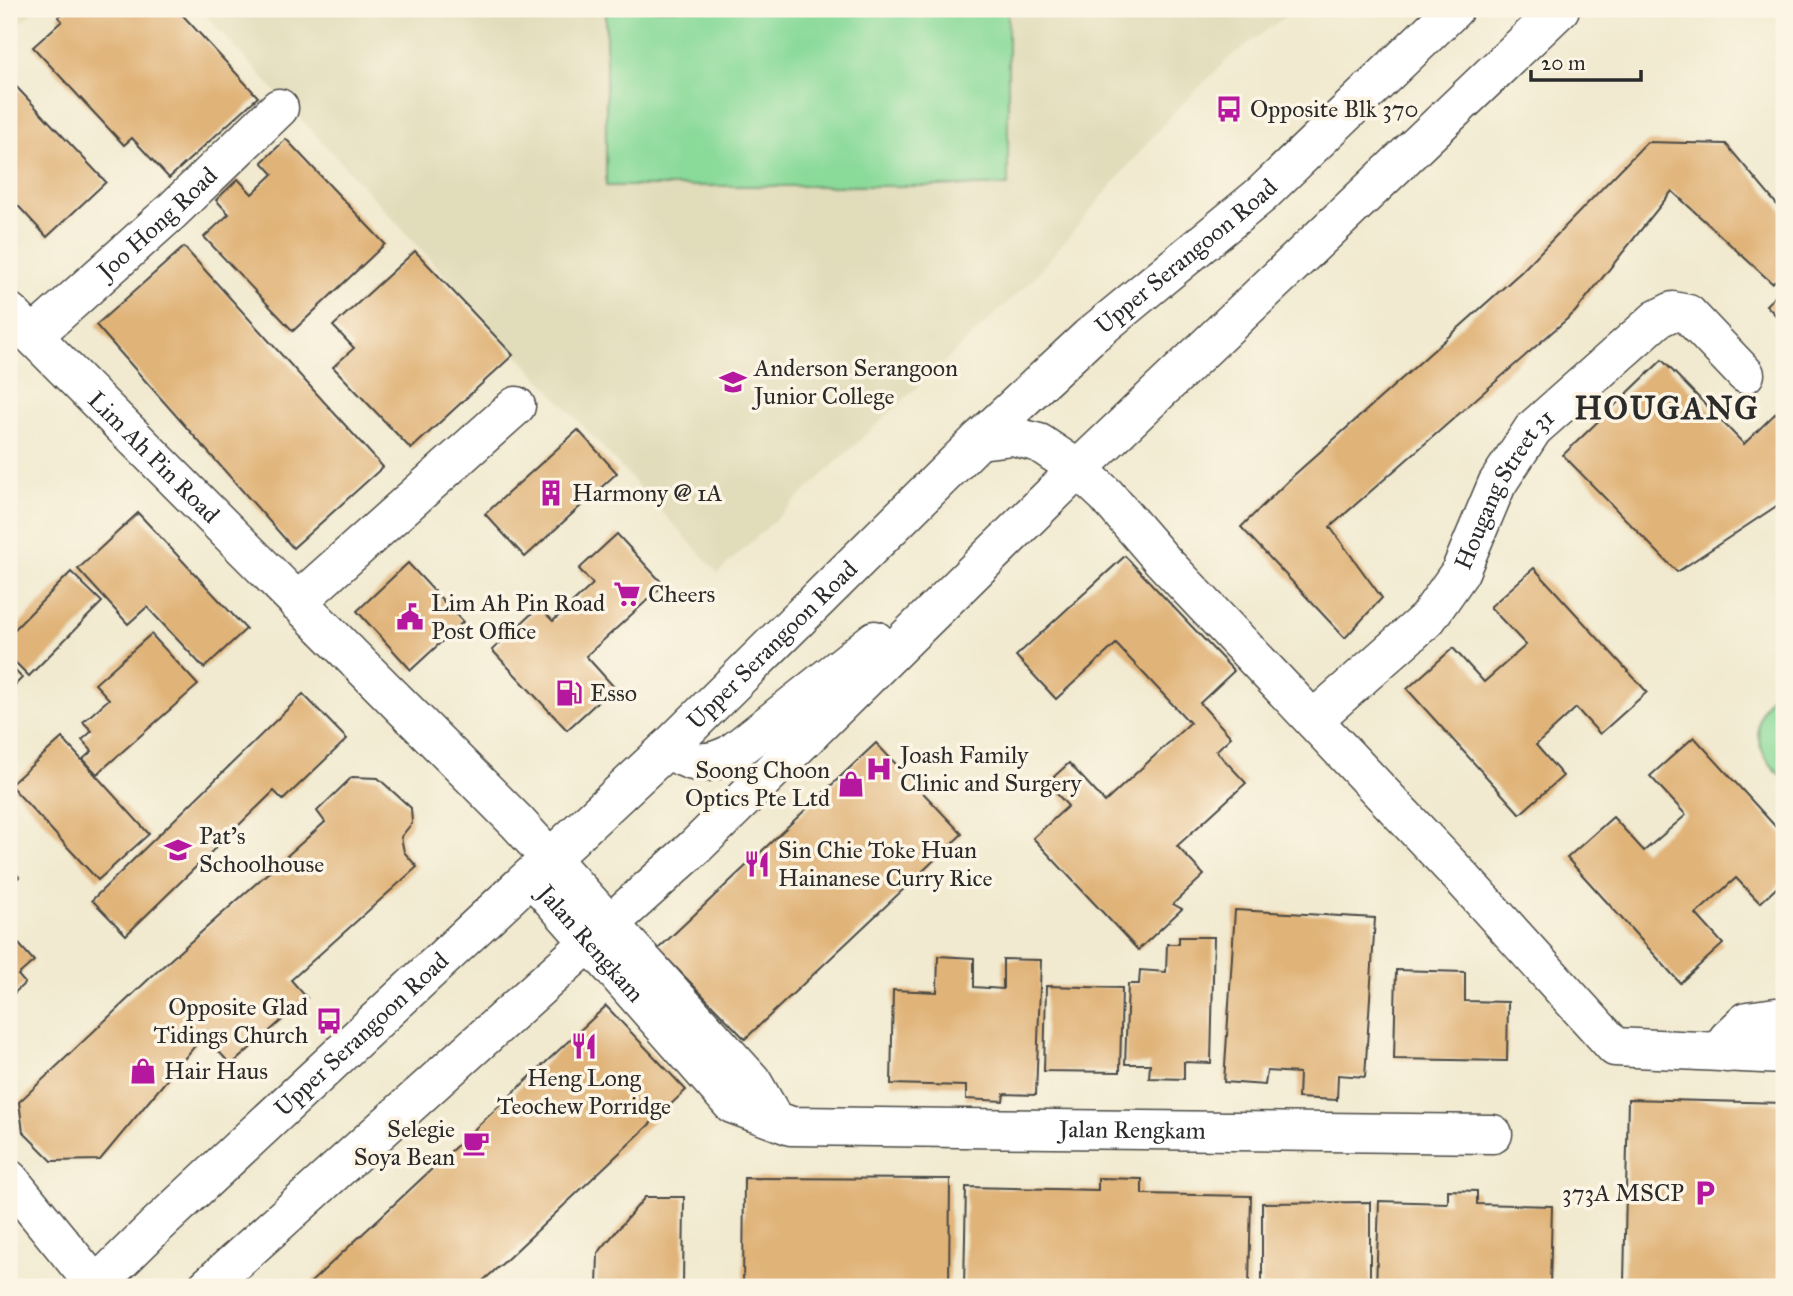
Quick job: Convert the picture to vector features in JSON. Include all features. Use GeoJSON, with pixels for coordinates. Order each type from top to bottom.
{"type":"FeatureCollection","features":[{"type":"Feature","properties":{"kind":"street","name":"Upper Serangoon Road"},"geometry":{"type":"LineString","coordinates":[[95,1287],[152,1229],[667,750],[979,440],[1089,337],[1261,195],[1454,9]]}},
{"type":"Feature","properties":{"kind":"street"},"geometry":{"type":"LineString","coordinates":[[207,1287],[694,848],[1078,469],[1560,9]]}},
{"type":"Feature","properties":{"kind":"street","name":"Joo Hong Road"},"geometry":{"type":"LineString","coordinates":[[21,324],[171,212],[279,108]]}},
{"type":"Feature","properties":{"kind":"street","name":"Hougang Street 31"},"geometry":{"type":"LineString","coordinates":[[1313,720],[1427,619],[1442,601],[1460,572],[1497,484],[1533,429],[1657,318],[1673,311],[1688,314],[1745,374]]}},
{"type":"Feature","properties":{"kind":"street","name":"Lim Ah Pin Road"},"geometry":{"type":"LineString","coordinates":[[21,324],[298,602],[541,868]]}},
{"type":"Feature","properties":{"kind":"street"},"geometry":{"type":"LineString","coordinates":[[298,602],[516,406]]}},
{"type":"Feature","properties":{"kind":"street"},"geometry":{"type":"LineString","coordinates":[[979,440],[1013,436],[1039,443],[1078,469],[1106,495],[1163,561],[1615,1047],[1784,1055]]}},
{"type":"Feature","properties":{"kind":"street"},"geometry":{"type":"LineString","coordinates":[[667,750],[692,763],[712,763],[731,754],[899,622],[934,598],[954,593]]}},
{"type":"Feature","properties":{"kind":"street","name":"Jalan Rengkam"},"geometry":{"type":"LineString","coordinates":[[541,868],[601,934],[732,1104],[796,1127],[908,1125],[1493,1134]]}},
{"type":"Feature","properties":{"kind":"street"},"geometry":{"type":"LineString","coordinates":[[1727,1053],[1728,1039],[1747,1021],[1776,1017],[1784,1023]]}},
{"type":"Feature","properties":{"kind":"street"},"geometry":{"type":"LineString","coordinates":[[9,1179],[95,1287]]}},
{"type":"Feature","properties":{"kind":"shaded area"},"geometry":{"type":"Polygon","coordinates":[[[9,9],[36,9],[9,33],[9,9]]]}},
{"type":"Feature","properties":{"kind":"shaded area","name":"Anderson Serangoon Junior College"},"geometry":{"type":"Polygon","coordinates":[[[200,9],[1296,9],[1230,57],[1170,116],[1033,279],[718,573],[200,9]]]}},
{"type":"Feature","properties":{"kind":"green space"},"geometry":{"type":"Polygon","coordinates":[[[606,9],[1008,9],[1008,186],[606,186],[606,9]]]}},
{"type":"Feature","properties":{"kind":"green space"},"geometry":{"type":"Polygon","coordinates":[[[1784,685],[1784,777],[1765,755],[1758,731],[1764,706],[1784,685]]]}},
{"type":"Feature","properties":{"kind":"building"},"geometry":{"type":"Polygon","coordinates":[[[67,9],[177,9],[258,97],[169,178],[132,138],[124,145],[33,47],[62,21],[58,17],[67,9]]]}},
{"type":"Feature","properties":{"kind":"building"},"geometry":{"type":"Polygon","coordinates":[[[9,79],[106,182],[47,237],[9,196],[9,79]]]}},
{"type":"Feature","properties":{"kind":"building"},"geometry":{"type":"Polygon","coordinates":[[[286,139],[385,244],[293,331],[204,237],[229,214],[216,200],[238,179],[252,194],[273,174],[262,162],[286,139]]]}},
{"type":"Feature","properties":{"kind":"building"},"geometry":{"type":"Polygon","coordinates":[[[1647,142],[1726,144],[1784,213],[1784,276],[1772,283],[1672,191],[1575,312],[1330,527],[1382,598],[1345,638],[1241,527],[1293,476],[1521,272],[1647,142]]]}},
{"type":"Feature","properties":{"kind":"building"},"geometry":{"type":"Polygon","coordinates":[[[184,247],[383,467],[293,548],[96,325],[184,247]]]}},
{"type":"Feature","properties":{"kind":"building"},"geometry":{"type":"Polygon","coordinates":[[[415,251],[513,355],[411,449],[333,367],[354,348],[333,326],[415,251]]]}},
{"type":"Feature","properties":{"kind":"building"},"geometry":{"type":"Polygon","coordinates":[[[1784,288],[1784,324],[1766,305],[1784,288]]]}},
{"type":"Feature","properties":{"kind":"building"},"geometry":{"type":"Polygon","coordinates":[[[1662,360],[1744,444],[1784,405],[1784,501],[1677,572],[1563,455],[1662,360]]]}},
{"type":"Feature","properties":{"kind":"building","name":"Harmony @ 1A"},"geometry":{"type":"Polygon","coordinates":[[[578,430],[617,473],[525,557],[485,514],[578,430]]]}},
{"type":"Feature","properties":{"kind":"building"},"geometry":{"type":"Polygon","coordinates":[[[138,513],[246,629],[204,668],[147,607],[128,624],[78,569],[138,513]]]}},
{"type":"Feature","properties":{"kind":"building"},"geometry":{"type":"Polygon","coordinates":[[[617,534],[664,585],[586,656],[614,687],[567,730],[492,650],[539,607],[553,621],[593,584],[579,569],[617,534]]]}},
{"type":"Feature","properties":{"kind":"building"},"geometry":{"type":"Polygon","coordinates":[[[1125,556],[1234,671],[1200,703],[1231,737],[1216,751],[1246,783],[1177,846],[1204,875],[1173,904],[1182,909],[1138,950],[1033,838],[1068,806],[1047,783],[1069,763],[1105,802],[1190,723],[1116,644],[1056,699],[1016,656],[1125,556]]]}},
{"type":"Feature","properties":{"kind":"building","name":"Lim Ah Pin Road Post Office"},"geometry":{"type":"Polygon","coordinates":[[[408,563],[463,622],[411,670],[357,611],[408,563]]]}},
{"type":"Feature","properties":{"kind":"building"},"geometry":{"type":"Polygon","coordinates":[[[1534,568],[1647,692],[1600,734],[1576,708],[1536,745],[1563,776],[1520,814],[1407,689],[1453,648],[1484,682],[1526,645],[1490,607],[1534,568]]]}},
{"type":"Feature","properties":{"kind":"building"},"geometry":{"type":"Polygon","coordinates":[[[71,572],[102,602],[29,676],[9,656],[9,635],[71,572]]]}},
{"type":"Feature","properties":{"kind":"building"},"geometry":{"type":"Polygon","coordinates":[[[151,634],[198,685],[97,774],[83,759],[92,751],[82,740],[92,731],[83,722],[109,699],[95,684],[151,634]]]}},
{"type":"Feature","properties":{"kind":"building"},"geometry":{"type":"Polygon","coordinates":[[[9,664],[22,678],[9,691],[9,664]]]}},
{"type":"Feature","properties":{"kind":"building","name":"Pat's Schoolhouse"},"geometry":{"type":"Polygon","coordinates":[[[303,694],[347,739],[283,800],[274,791],[126,935],[92,900],[303,694]]]}},
{"type":"Feature","properties":{"kind":"building"},"geometry":{"type":"Polygon","coordinates":[[[1694,737],[1784,836],[1784,881],[1760,903],[1736,878],[1696,914],[1723,944],[1680,983],[1567,858],[1613,817],[1644,851],[1686,815],[1650,776],[1694,737]]]}},
{"type":"Feature","properties":{"kind":"building"},"geometry":{"type":"Polygon","coordinates":[[[62,738],[149,834],[98,880],[10,785],[62,738]]]}},
{"type":"Feature","properties":{"kind":"building"},"geometry":{"type":"Polygon","coordinates":[[[876,743],[962,834],[745,1039],[658,949],[876,743]]]}},
{"type":"Feature","properties":{"kind":"building"},"geometry":{"type":"Polygon","coordinates":[[[352,777],[378,778],[411,808],[412,823],[401,837],[404,852],[417,867],[291,980],[307,998],[231,1065],[204,1035],[100,1160],[52,1161],[23,1132],[19,1102],[151,977],[325,822],[317,811],[352,777]]]}},
{"type":"Feature","properties":{"kind":"building"},"geometry":{"type":"Polygon","coordinates":[[[9,866],[19,877],[9,886],[9,866]]]}},
{"type":"Feature","properties":{"kind":"building"},"geometry":{"type":"Polygon","coordinates":[[[1235,910],[1375,918],[1365,1077],[1338,1075],[1337,1100],[1298,1098],[1299,1073],[1267,1071],[1265,1085],[1224,1082],[1235,910]]]}},
{"type":"Feature","properties":{"kind":"building"},"geometry":{"type":"Polygon","coordinates":[[[9,933],[34,961],[18,975],[25,983],[9,998],[9,933]]]}},
{"type":"Feature","properties":{"kind":"building"},"geometry":{"type":"Polygon","coordinates":[[[1179,937],[1214,937],[1211,1063],[1184,1062],[1184,1079],[1149,1078],[1150,1064],[1125,1064],[1128,984],[1139,984],[1140,970],[1166,972],[1167,944],[1179,944],[1179,937]]]}},
{"type":"Feature","properties":{"kind":"building"},"geometry":{"type":"Polygon","coordinates":[[[938,956],[974,958],[974,987],[1003,989],[1003,959],[1041,960],[1036,1095],[1004,1094],[1003,1101],[966,1099],[966,1086],[891,1084],[893,990],[937,992],[938,956]]]}},
{"type":"Feature","properties":{"kind":"building"},"geometry":{"type":"Polygon","coordinates":[[[1396,970],[1465,972],[1465,1001],[1508,1002],[1507,1061],[1394,1059],[1396,970]]]}},
{"type":"Feature","properties":{"kind":"building"},"geometry":{"type":"Polygon","coordinates":[[[1046,986],[1122,988],[1120,1072],[1044,1071],[1046,986]]]}},
{"type":"Feature","properties":{"kind":"building"},"geometry":{"type":"Polygon","coordinates":[[[606,1006],[686,1090],[503,1263],[476,1287],[309,1284],[606,1006]]]}},
{"type":"Feature","properties":{"kind":"building","name":"373A MSCP"},"geometry":{"type":"Polygon","coordinates":[[[1628,1099],[1784,1103],[1784,1287],[1624,1283],[1628,1099]]]}},
{"type":"Feature","properties":{"kind":"building"},"geometry":{"type":"Polygon","coordinates":[[[744,1178],[950,1179],[949,1287],[743,1287],[744,1178]]]}},
{"type":"Feature","properties":{"kind":"building"},"geometry":{"type":"Polygon","coordinates":[[[1098,1178],[1142,1179],[1142,1194],[1251,1196],[1249,1287],[964,1287],[966,1187],[1098,1190],[1098,1178]]]}},
{"type":"Feature","properties":{"kind":"building"},"geometry":{"type":"Polygon","coordinates":[[[1448,1190],[1477,1191],[1477,1204],[1552,1206],[1550,1287],[1376,1287],[1379,1201],[1448,1203],[1448,1190]]]}},
{"type":"Feature","properties":{"kind":"building"},"geometry":{"type":"Polygon","coordinates":[[[645,1197],[684,1197],[683,1287],[597,1287],[598,1253],[645,1197]]]}},
{"type":"Feature","properties":{"kind":"building"},"geometry":{"type":"Polygon","coordinates":[[[1370,1202],[1370,1287],[1262,1287],[1262,1203],[1370,1202]]]}},
{"type":"Feature","properties":{"kind":"place","name":"Opposite Blk 370"},"geometry":{"type":"Point","coordinates":[1229,109]}},
{"type":"Feature","properties":{"kind":"place","name":"Anderson Serangoon Junior College"},"geometry":{"type":"Point","coordinates":[733,382]}},
{"type":"Feature","properties":{"kind":"place","name":"Harmony @ 1A"},"geometry":{"type":"Point","coordinates":[551,493]}},
{"type":"Feature","properties":{"kind":"place","name":"Cheers"},"geometry":{"type":"Point","coordinates":[627,594]}},
{"type":"Feature","properties":{"kind":"place","name":"Lim Ah Pin Road Post Office"},"geometry":{"type":"Point","coordinates":[410,617]}},
{"type":"Feature","properties":{"kind":"place","name":"Esso"},"geometry":{"type":"Point","coordinates":[569,693]}},
{"type":"Feature","properties":{"kind":"place","name":"Joash Family Clinic and Surgery"},"geometry":{"type":"Point","coordinates":[879,769]}},
{"type":"Feature","properties":{"kind":"place","name":"Soong Choon Optics Pte Ltd"},"geometry":{"type":"Point","coordinates":[851,784]}},
{"type":"Feature","properties":{"kind":"place","name":"Pat's Schoolhouse"},"geometry":{"type":"Point","coordinates":[178,850]}},
{"type":"Feature","properties":{"kind":"place","name":"Sin Chie Toke Huan Hainanese Curry Rice"},"geometry":{"type":"Point","coordinates":[757,864]}},
{"type":"Feature","properties":{"kind":"place","name":"Opposite Glad Tidings Church"},"geometry":{"type":"Point","coordinates":[329,1021]}},
{"type":"Feature","properties":{"kind":"place","name":"Heng Long Teochew Porridge"},"geometry":{"type":"Point","coordinates":[584,1046]}},
{"type":"Feature","properties":{"kind":"place","name":"Hair Haus"},"geometry":{"type":"Point","coordinates":[143,1071]}},
{"type":"Feature","properties":{"kind":"place","name":"Selegie Soya Bean"},"geometry":{"type":"Point","coordinates":[476,1143]}},
{"type":"Feature","properties":{"kind":"place","name":"373A MSCP"},"geometry":{"type":"Point","coordinates":[1705,1193]}},
{"type":"Feature","properties":{"kind":"district","name":"HOUGANG"},"geometry":{"type":"Point","coordinates":[1667,408]}}]}
